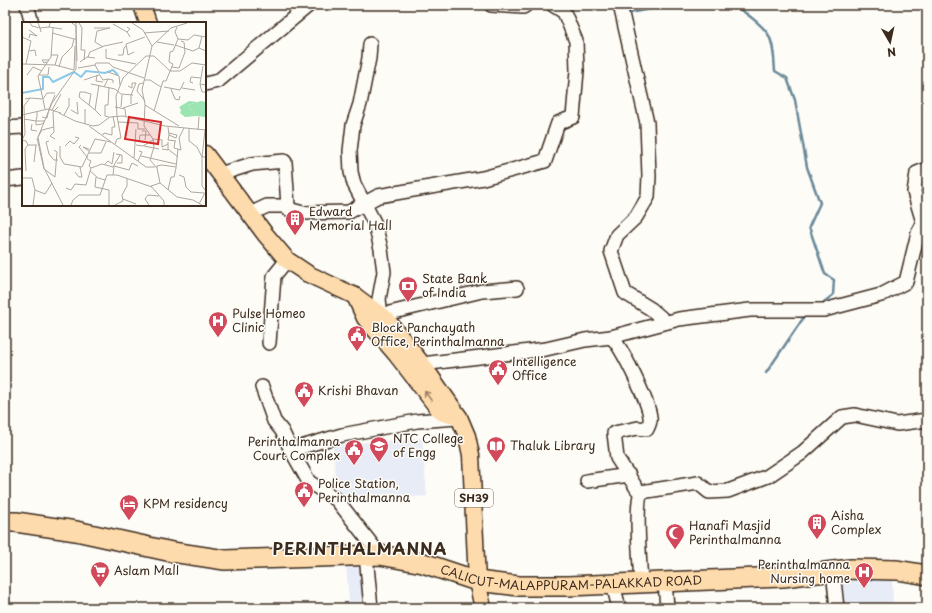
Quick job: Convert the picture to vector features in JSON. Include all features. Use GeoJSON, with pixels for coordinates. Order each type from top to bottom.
{"type":"FeatureCollection","features":[{"type":"Feature","properties":{"kind":"highway","name":"CALICUT-MALAPPURAM-PALAKKAD ROAD"},"geometry":{"type":"LineString","coordinates":[[5,522],[16,522],[76,531],[172,552],[226,560],[373,555],[422,563],[477,581],[519,586],[613,584],[782,577],[851,570],[896,570],[927,575]]}},
{"type":"Feature","properties":{"kind":"main road"},"geometry":{"type":"LineString","coordinates":[[142,5],[148,22]]}},
{"type":"Feature","properties":{"kind":"main road"},"geometry":{"type":"LineString","coordinates":[[206,155],[287,260],[308,274],[355,296],[365,318],[409,370],[437,408],[443,413],[459,417]]}},
{"type":"Feature","properties":{"kind":"main road","name":"SH39"},"geometry":{"type":"LineString","coordinates":[[355,296],[390,323],[422,364],[459,417],[467,436],[471,455],[477,581]]}},
{"type":"Feature","properties":{"kind":"main road"},"geometry":{"type":"LineString","coordinates":[[477,581],[483,608]]}},
{"type":"Feature","properties":{"kind":"street"},"geometry":{"type":"LineString","coordinates":[[27,5],[32,22]]}},
{"type":"Feature","properties":{"kind":"street"},"geometry":{"type":"LineString","coordinates":[[206,84],[218,81],[309,5]]}},
{"type":"Feature","properties":{"kind":"street"},"geometry":{"type":"LineString","coordinates":[[492,5],[523,7],[526,5]]}},
{"type":"Feature","properties":{"kind":"street"},"geometry":{"type":"LineString","coordinates":[[220,174],[252,164],[284,161],[288,209],[304,213],[323,214],[349,212],[378,196],[489,177],[545,161],[558,123],[573,117],[576,79],[576,41],[564,12],[553,5]]}},
{"type":"Feature","properties":{"kind":"street"},"geometry":{"type":"LineString","coordinates":[[620,5],[647,123],[648,197],[636,217],[617,234],[611,251],[625,293],[651,309],[666,322]]}},
{"type":"Feature","properties":{"kind":"street"},"geometry":{"type":"LineString","coordinates":[[370,44],[369,58],[360,104],[353,125],[350,151],[351,172],[354,184],[365,202],[375,224],[384,272],[379,299],[381,315],[482,291],[517,288]]}},
{"type":"Feature","properties":{"kind":"street"},"geometry":{"type":"LineString","coordinates":[[5,128],[22,127]]}},
{"type":"Feature","properties":{"kind":"street"},"geometry":{"type":"LineString","coordinates":[[422,364],[546,349],[585,340],[611,337],[679,319],[750,310],[824,310],[882,295],[906,282],[918,233],[925,222],[914,192],[917,173],[927,169]]}},
{"type":"Feature","properties":{"kind":"street"},"geometry":{"type":"LineString","coordinates":[[5,180],[22,178]]}},
{"type":"Feature","properties":{"kind":"street"},"geometry":{"type":"LineString","coordinates":[[250,214],[267,206],[288,206]]}},
{"type":"Feature","properties":{"kind":"street"},"geometry":{"type":"LineString","coordinates":[[269,343],[274,276],[287,260]]}},
{"type":"Feature","properties":{"kind":"street"},"geometry":{"type":"LineString","coordinates":[[611,337],[620,347],[634,377],[642,390],[651,418],[647,429],[638,428],[614,433],[617,458],[637,489],[641,492],[698,484],[709,492],[728,491],[768,476],[802,453],[842,417],[855,415],[897,424],[927,420]]}},
{"type":"Feature","properties":{"kind":"street"},"geometry":{"type":"LineString","coordinates":[[262,387],[274,421],[282,431],[309,482],[337,500],[373,555],[371,608]]}},
{"type":"Feature","properties":{"kind":"street"},"geometry":{"type":"LineString","coordinates":[[292,450],[342,435],[418,421],[459,417]]}},
{"type":"Feature","properties":{"kind":"street"},"geometry":{"type":"LineString","coordinates":[[587,481],[629,475]]}},
{"type":"Feature","properties":{"kind":"street"},"geometry":{"type":"LineString","coordinates":[[641,492],[639,496],[641,583]]}},
{"type":"Feature","properties":{"kind":"street"},"geometry":{"type":"LineString","coordinates":[[833,572],[837,608]]}},
{"type":"Feature","properties":{"kind":"street"},"geometry":{"type":"LineString","coordinates":[[665,582],[667,608]]}},
{"type":"Feature","properties":{"kind":"street"},"geometry":{"type":"LineString","coordinates":[[613,584],[619,608]]}},
{"type":"Feature","properties":{"kind":"shaded area","name":"NTC College of Engg"},"geometry":{"type":"Polygon","coordinates":[[[422,438],[427,496],[397,498],[396,493],[337,498],[333,445],[422,438]]]}},
{"type":"Feature","properties":{"kind":"shaded area"},"geometry":{"type":"Polygon","coordinates":[[[364,563],[367,608],[342,608],[342,602],[349,601],[346,565],[364,563]]]}},
{"type":"Feature","properties":{"kind":"shaded area","name":"Perinthalmanna Nursing home"},"geometry":{"type":"Polygon","coordinates":[[[835,575],[892,576],[893,608],[839,608],[835,575]]]}},
{"type":"Feature","properties":{"kind":"waterway"},"geometry":{"type":"LineString","coordinates":[[627,7],[629,13],[671,5]]}},
{"type":"Feature","properties":{"kind":"waterway"},"geometry":{"type":"LineString","coordinates":[[731,5],[751,17],[768,34],[773,47],[775,71],[787,78],[795,100],[807,167],[820,203],[809,227],[825,274],[834,280],[833,295],[820,305]]}},
{"type":"Feature","properties":{"kind":"waterway"},"geometry":{"type":"LineString","coordinates":[[766,373],[804,317]]}},
{"type":"Feature","properties":{"kind":"place","name":"Edward Memorial Hall"},"geometry":{"type":"Point","coordinates":[295,236]}},
{"type":"Feature","properties":{"kind":"place","name":"State Bank of India"},"geometry":{"type":"Point","coordinates":[408,303]}},
{"type":"Feature","properties":{"kind":"place","name":"Pulse Homeo Clinic"},"geometry":{"type":"Point","coordinates":[218,338]}},
{"type":"Feature","properties":{"kind":"place","name":"Block Panchayath Office, Perinthalmanna"},"geometry":{"type":"Point","coordinates":[357,352]}},
{"type":"Feature","properties":{"kind":"place","name":"Intelligence Office"},"geometry":{"type":"Point","coordinates":[498,386]}},
{"type":"Feature","properties":{"kind":"place","name":"Krishi Bhavan"},"geometry":{"type":"Point","coordinates":[304,408]}},
{"type":"Feature","properties":{"kind":"place","name":"NTC College of Engg"},"geometry":{"type":"Point","coordinates":[379,463]}},
{"type":"Feature","properties":{"kind":"place","name":"Thaluk Library"},"geometry":{"type":"Point","coordinates":[496,463]}},
{"type":"Feature","properties":{"kind":"place","name":"Perinthalmanna Court Complex"},"geometry":{"type":"Point","coordinates":[354,466]}},
{"type":"Feature","properties":{"kind":"place","name":"Police Station, Perinthalmanna"},"geometry":{"type":"Point","coordinates":[304,508]}},
{"type":"Feature","properties":{"kind":"place","name":"KPM residency"},"geometry":{"type":"Point","coordinates":[129,521]}},
{"type":"Feature","properties":{"kind":"place","name":"Aisha Complex"},"geometry":{"type":"Point","coordinates":[817,540]}},
{"type":"Feature","properties":{"kind":"place","name":"Hanafi Masjid Perinthalmanna"},"geometry":{"type":"Point","coordinates":[675,550]}},
{"type":"Feature","properties":{"kind":"place","name":"Aslam Mall"},"geometry":{"type":"Point","coordinates":[100,588]}},
{"type":"Feature","properties":{"kind":"place","name":"Perinthalmanna Nursing home"},"geometry":{"type":"Point","coordinates":[864,589]}},
{"type":"Feature","properties":{"kind":"district","name":"PERINTHALMANNA"},"geometry":{"type":"Point","coordinates":[360,549]}}]}
